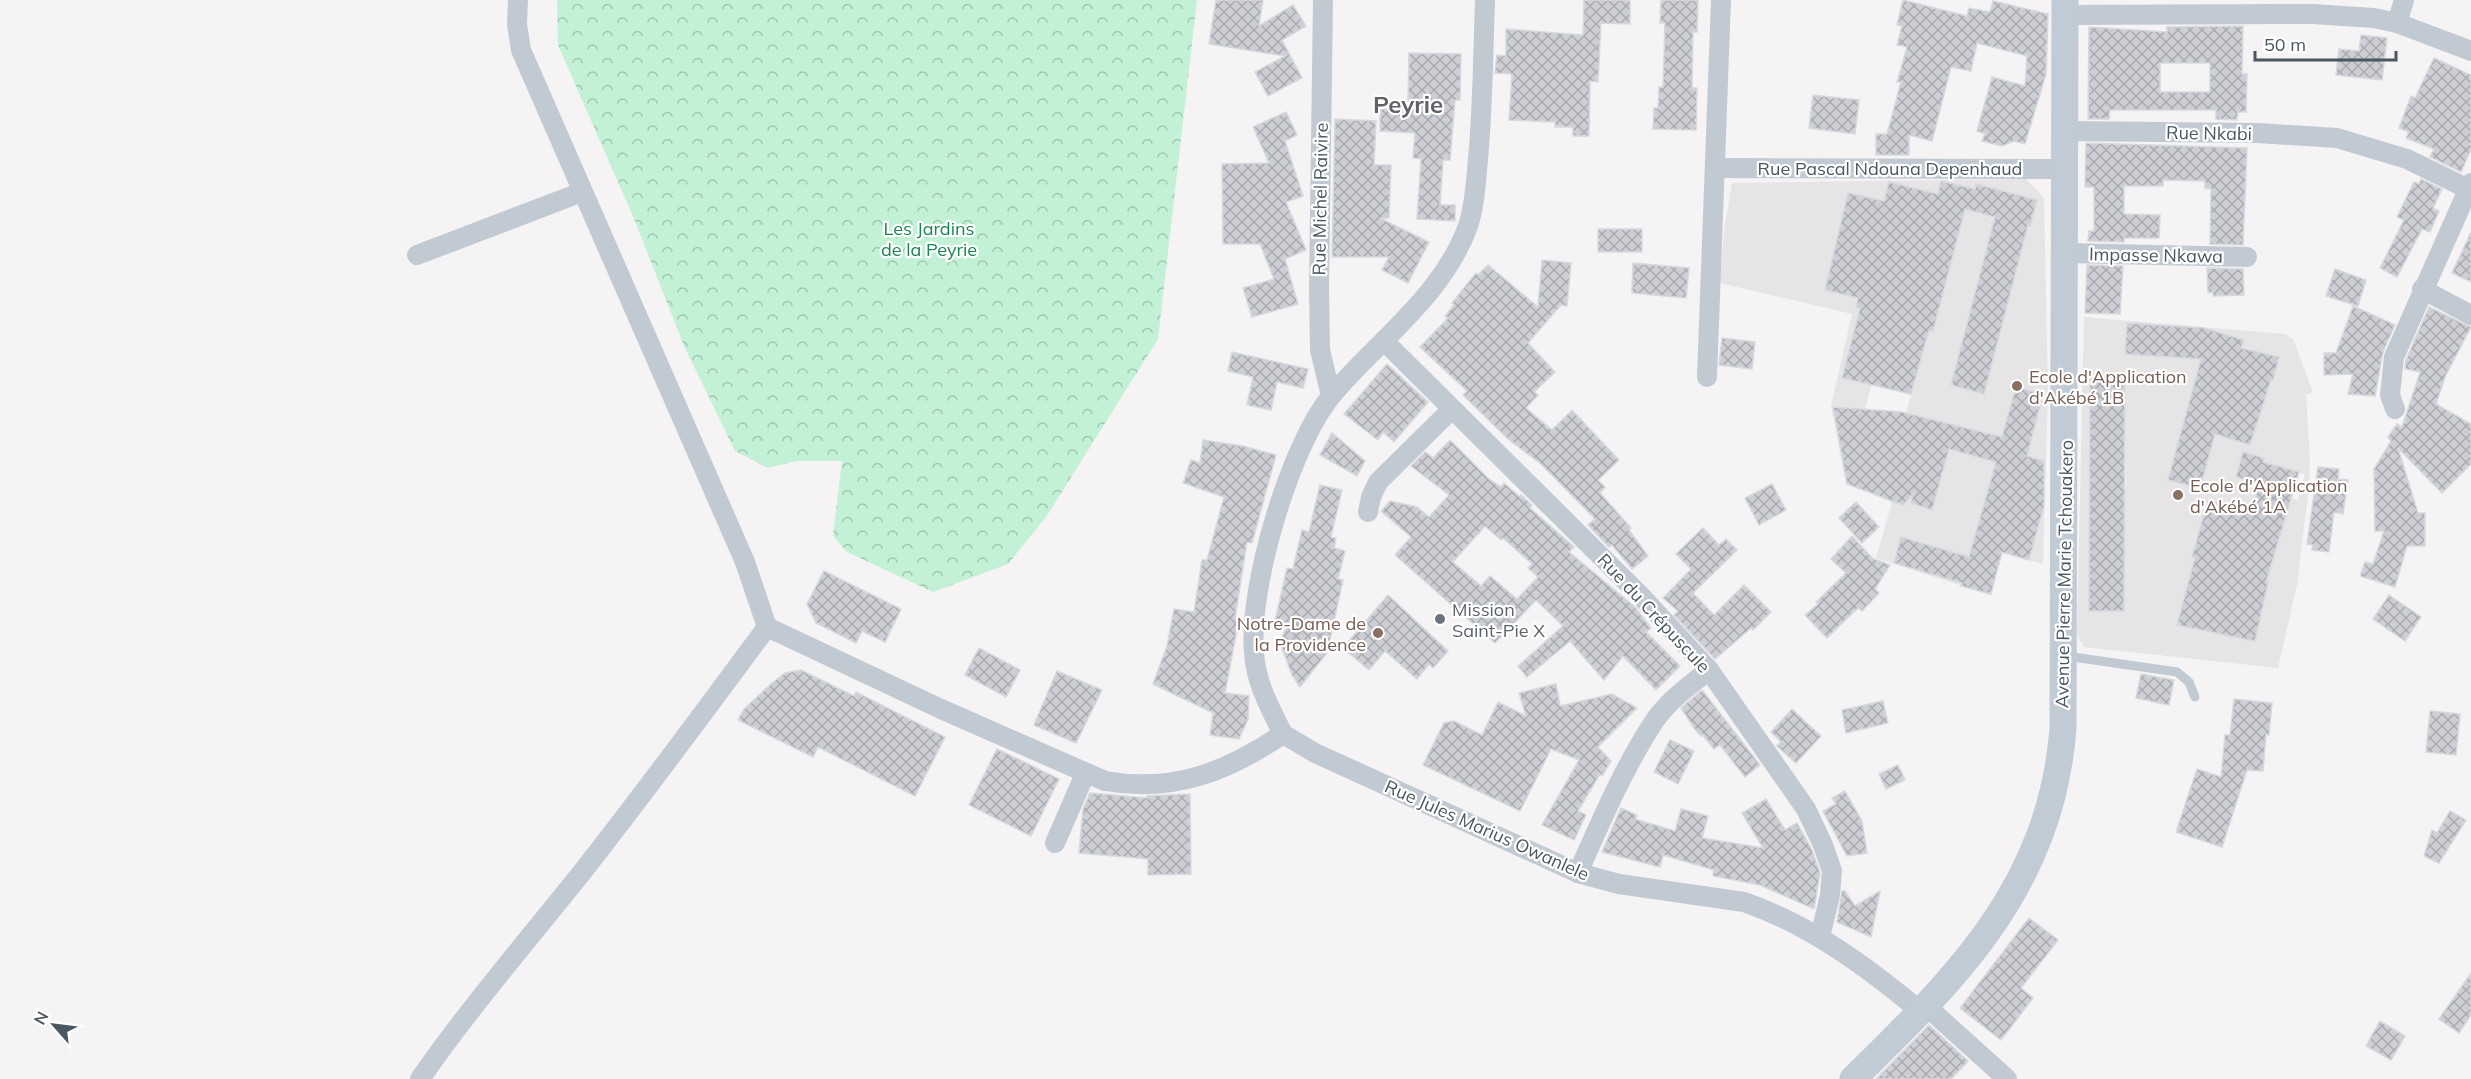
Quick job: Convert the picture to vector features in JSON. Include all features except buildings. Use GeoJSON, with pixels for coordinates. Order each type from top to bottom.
{"type":"FeatureCollection","features":[{"type":"Feature","properties":{"kind":"main road","name":"Avenue Pierre Marie Tchouakero"},"geometry":{"type":"LineString","coordinates":[[1853,1079],[1923,1008],[1966,960],[1993,925],[2024,874],[2039,839],[2060,766],[2064,656],[2065,8]]}},
{"type":"Feature","properties":{"kind":"street"},"geometry":{"type":"LineString","coordinates":[[518,0],[517,24],[521,50],[745,562],[767,627],[1085,774],[1127,785],[1181,782],[1216,772],[1250,756],[1282,734],[1259,682],[1254,653],[1257,602],[1264,565],[1288,477],[1299,450],[1331,396],[1414,310],[1454,256],[1468,226],[1475,195],[1481,129],[1485,0]]}},
{"type":"Feature","properties":{"kind":"street","name":"Rue Michel Raivire"},"geometry":{"type":"LineString","coordinates":[[1323,0],[1320,350],[1331,396]]}},
{"type":"Feature","properties":{"kind":"street"},"geometry":{"type":"LineString","coordinates":[[1707,377],[1721,0]]}},
{"type":"Feature","properties":{"kind":"street"},"geometry":{"type":"LineString","coordinates":[[2397,23],[2404,0]]}},
{"type":"Feature","properties":{"kind":"street"},"geometry":{"type":"LineString","coordinates":[[2065,8],[2314,7],[2397,23],[2471,51]]}},
{"type":"Feature","properties":{"kind":"street","name":"Rue Nkabi"},"geometry":{"type":"LineString","coordinates":[[2064,131],[2292,134],[2337,138],[2407,159],[2469,186]]}},
{"type":"Feature","properties":{"kind":"street","name":"Rue Pascal Ndouna Depenhaud"},"geometry":{"type":"LineString","coordinates":[[1716,168],[2065,169]]}},
{"type":"Feature","properties":{"kind":"street"},"geometry":{"type":"LineString","coordinates":[[2395,409],[2390,395],[2394,357],[2469,186]]}},
{"type":"Feature","properties":{"kind":"street"},"geometry":{"type":"LineString","coordinates":[[417,255],[582,192]]}},
{"type":"Feature","properties":{"kind":"street","name":"Impasse Nkawa"},"geometry":{"type":"LineString","coordinates":[[2066,253],[2247,257]]}},
{"type":"Feature","properties":{"kind":"street"},"geometry":{"type":"LineString","coordinates":[[2422,290],[2471,315]]}},
{"type":"Feature","properties":{"kind":"street","name":"Rue du Crépuscule"},"geometry":{"type":"LineString","coordinates":[[1384,341],[1641,596],[1709,670],[1806,809],[1823,845],[1832,871],[1830,895],[1820,937]]}},
{"type":"Feature","properties":{"kind":"street"},"geometry":{"type":"LineString","coordinates":[[1368,512],[1371,497],[1378,482],[1451,410]]}},
{"type":"Feature","properties":{"kind":"street"},"geometry":{"type":"LineString","coordinates":[[420,1079],[451,1035],[585,868],[767,627]]}},
{"type":"Feature","properties":{"kind":"street"},"geometry":{"type":"LineString","coordinates":[[1578,873],[1626,771],[1656,719],[1681,691],[1709,670]]}},
{"type":"Feature","properties":{"kind":"street","name":"Rue Jules Marius Owanlele"},"geometry":{"type":"LineString","coordinates":[[1282,734],[1315,753],[1578,873],[1620,884],[1744,902],[1762,908],[1820,937],[1923,1008],[2007,1079]]}},
{"type":"Feature","properties":{"kind":"street"},"geometry":{"type":"LineString","coordinates":[[1054,843],[1085,774]]}},
{"type":"Feature","properties":{"kind":"lane"},"geometry":{"type":"LineString","coordinates":[[2064,656],[2177,672],[2189,682],[2195,697]]}},
{"type":"Feature","properties":{"kind":"shaded area","name":"Ecole d'Application d'Akébé 1B"},"geometry":{"type":"Polygon","coordinates":[[[2026,179],[2044,198],[2048,391],[2043,564],[2002,553],[2002,552],[2029,560],[2044,506],[2044,461],[2000,449],[1961,586],[1876,558],[1892,502],[1883,499],[1885,489],[1845,478],[1831,406],[1852,314],[1720,283],[1724,231],[1732,183],[2026,179]],[[1942,181],[1937,203],[1966,209],[1971,188],[1942,181]],[[1889,182],[1880,215],[1917,189],[1889,182]],[[1976,184],[1970,210],[2030,226],[2037,200],[1976,184]],[[1848,193],[1839,233],[1858,237],[1867,197],[1848,193]],[[1964,212],[1926,328],[1933,330],[1964,212]],[[1994,219],[1951,385],[1984,394],[2027,227],[1994,219]],[[1835,248],[1825,290],[1844,294],[1853,252],[1835,248]],[[1889,325],[1865,409],[1833,407],[1846,477],[1885,488],[1928,335],[1889,325]],[[1848,352],[1842,378],[1868,384],[1874,359],[1848,352]],[[1955,425],[1913,472],[1942,479],[1955,425]],[[1957,425],[1950,449],[1982,458],[1989,433],[1957,425]],[[1920,475],[1912,503],[1932,510],[1941,481],[1920,475]],[[1910,488],[1884,498],[1903,505],[1910,488]],[[1901,537],[1894,563],[1947,578],[1901,537]]]}},
{"type":"Feature","properties":{"kind":"shaded area","name":"Ecole d'Application d'Akébé 1A"},"geometry":{"type":"Polygon","coordinates":[[[2084,317],[2285,334],[2293,339],[2313,392],[2306,395],[2310,458],[2309,487],[2297,585],[2278,668],[2084,647],[2077,634],[2084,317]],[[2127,323],[2125,354],[2206,359],[2208,329],[2127,323]],[[2216,332],[2231,383],[2244,340],[2216,332]],[[2248,350],[2243,373],[2273,380],[2278,357],[2248,350]],[[2125,375],[2090,376],[2091,488],[2126,488],[2125,375]],[[2240,379],[2250,444],[2268,388],[2240,379]],[[2194,386],[2168,479],[2200,488],[2226,395],[2194,386]],[[2243,452],[2236,476],[2257,482],[2243,452]],[[2265,463],[2258,490],[2298,500],[2305,474],[2265,463]],[[2208,500],[2192,557],[2220,565],[2208,500]],[[2221,575],[2178,625],[2206,632],[2221,575]],[[2268,583],[2226,635],[2255,641],[2268,583]]]}},
{"type":"Feature","properties":{"kind":"green space","name":"Les Jardins de la Peyrie"},"geometry":{"type":"Polygon","coordinates":[[[557,0],[1197,0],[1158,339],[1046,517],[1008,564],[933,592],[847,552],[833,536],[842,461],[796,461],[768,468],[735,451],[684,346],[635,221],[558,45],[557,0]]]}},
{"type":"Feature","properties":{"kind":"place","name":"Ecole d'Application d'Akébé 1B"},"geometry":{"type":"Point","coordinates":[2017,386]}},
{"type":"Feature","properties":{"kind":"place","name":"Ecole d'Application d'Akébé 1A"},"geometry":{"type":"Point","coordinates":[2178,495]}},
{"type":"Feature","properties":{"kind":"place","name":"Mission Saint-Pie X"},"geometry":{"type":"Point","coordinates":[1440,619]}},
{"type":"Feature","properties":{"kind":"place","name":"Notre-Dame de la Providence"},"geometry":{"type":"Point","coordinates":[1378,633]}},
{"type":"Feature","properties":{"kind":"district","name":"Peyrie"},"geometry":{"type":"Point","coordinates":[1408,104]}}]}
